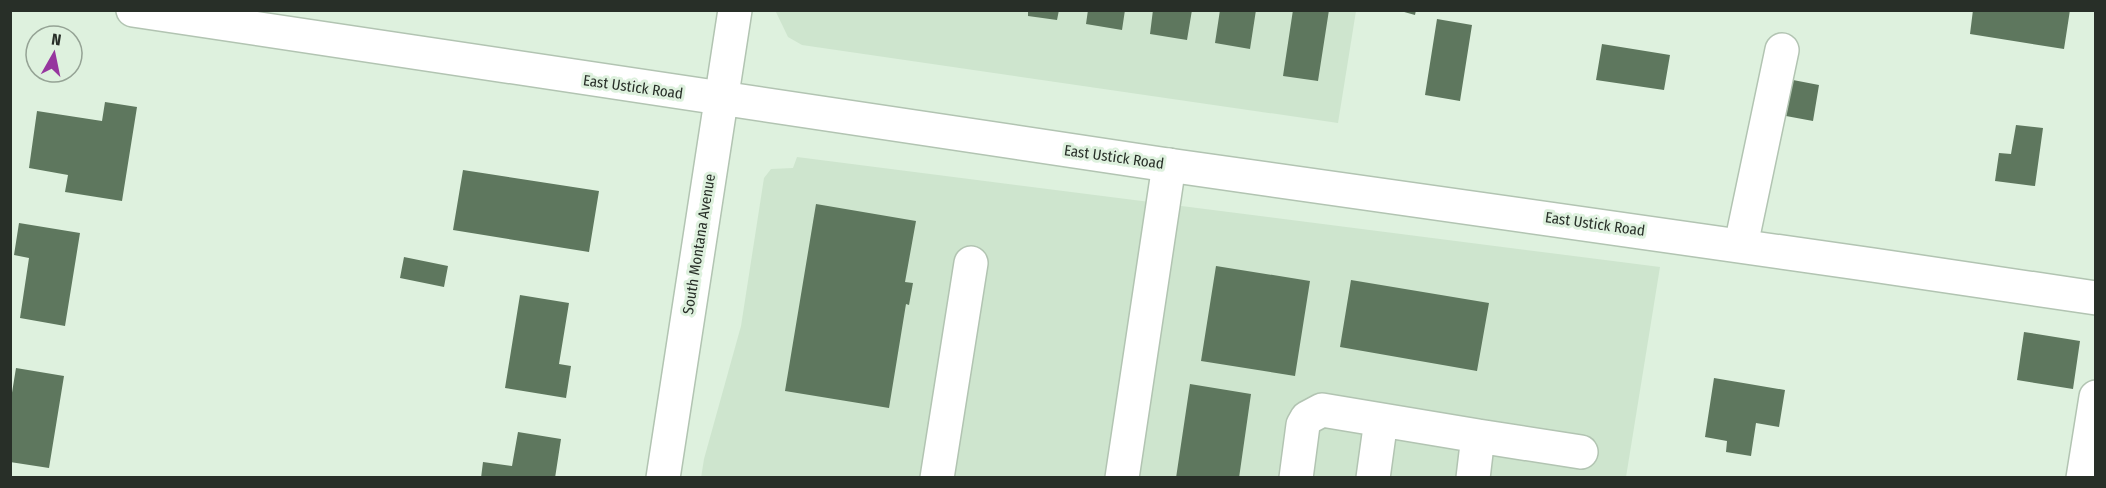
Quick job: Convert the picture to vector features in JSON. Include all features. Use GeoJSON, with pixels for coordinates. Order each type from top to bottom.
{"type":"FeatureCollection","features":[{"type":"Feature","properties":{"kind":"main road","name":"East Ustick Road"},"geometry":{"type":"LineString","coordinates":[[133,10],[602,83],[1741,245],[2096,298]]}},
{"type":"Feature","properties":{"kind":"main road","name":"South Montana Avenue"},"geometry":{"type":"LineString","coordinates":[[663,477],[735,10]]}},
{"type":"Feature","properties":{"kind":"main road"},"geometry":{"type":"LineString","coordinates":[[1741,245],[1782,50]]}},
{"type":"Feature","properties":{"kind":"main road"},"geometry":{"type":"LineString","coordinates":[[1122,477],[1169,165]]}},
{"type":"Feature","properties":{"kind":"main road"},"geometry":{"type":"LineString","coordinates":[[937,477],[970,263]]}},
{"type":"Feature","properties":{"kind":"main road"},"geometry":{"type":"LineString","coordinates":[[2083,477],[2096,397]]}},
{"type":"Feature","properties":{"kind":"main road"},"geometry":{"type":"LineString","coordinates":[[1296,477],[1304,425],[1307,418],[1322,410],[1581,452]]}},
{"type":"Feature","properties":{"kind":"main road"},"geometry":{"type":"LineString","coordinates":[[1373,477],[1381,420]]}},
{"type":"Feature","properties":{"kind":"main road"},"geometry":{"type":"LineString","coordinates":[[1473,477],[1478,436]]}},
{"type":"Feature","properties":{"kind":"shaded area"},"geometry":{"type":"Polygon","coordinates":[[[775,10],[1356,11],[1338,123],[802,45],[788,37],[775,10]]]}},
{"type":"Feature","properties":{"kind":"shaded area"},"geometry":{"type":"Polygon","coordinates":[[[797,157],[1660,267],[1626,477],[701,478],[704,459],[741,326],[764,178],[771,169],[793,168],[797,157]]]}},
{"type":"Feature","properties":{"kind":"building"},"geometry":{"type":"Polygon","coordinates":[[[1028,10],[1059,10],[1057,20],[1028,16],[1028,10]]]}},
{"type":"Feature","properties":{"kind":"building"},"geometry":{"type":"Polygon","coordinates":[[[1088,10],[1125,10],[1122,30],[1086,24],[1088,10]]]}},
{"type":"Feature","properties":{"kind":"building"},"geometry":{"type":"Polygon","coordinates":[[[1153,10],[1192,10],[1187,40],[1150,34],[1153,10]]]}},
{"type":"Feature","properties":{"kind":"building"},"geometry":{"type":"Polygon","coordinates":[[[1220,10],[1256,10],[1250,49],[1215,43],[1220,10]]]}},
{"type":"Feature","properties":{"kind":"building"},"geometry":{"type":"Polygon","coordinates":[[[1293,10],[1329,10],[1318,81],[1283,76],[1293,10]]]}},
{"type":"Feature","properties":{"kind":"building"},"geometry":{"type":"Polygon","coordinates":[[[1397,10],[1416,10],[1415,15],[1397,10]]]}},
{"type":"Feature","properties":{"kind":"building"},"geometry":{"type":"Polygon","coordinates":[[[1973,10],[2070,10],[2064,49],[1970,34],[1973,10]]]}},
{"type":"Feature","properties":{"kind":"building"},"geometry":{"type":"Polygon","coordinates":[[[1437,19],[1472,25],[1460,101],[1425,95],[1437,19]]]}},
{"type":"Feature","properties":{"kind":"building"},"geometry":{"type":"Polygon","coordinates":[[[1602,44],[1670,55],[1664,90],[1596,80],[1602,44]]]}},
{"type":"Feature","properties":{"kind":"building"},"geometry":{"type":"Polygon","coordinates":[[[1793,80],[1819,85],[1813,121],[1786,116],[1793,80]]]}},
{"type":"Feature","properties":{"kind":"building"},"geometry":{"type":"Polygon","coordinates":[[[105,102],[137,107],[122,201],[65,192],[68,175],[29,168],[37,111],[102,121],[105,102]]]}},
{"type":"Feature","properties":{"kind":"building"},"geometry":{"type":"Polygon","coordinates":[[[2016,125],[2043,128],[2035,186],[1995,181],[1999,153],[2011,154],[2016,125]]]}},
{"type":"Feature","properties":{"kind":"building"},"geometry":{"type":"Polygon","coordinates":[[[463,170],[599,191],[589,252],[453,230],[463,170]]]}},
{"type":"Feature","properties":{"kind":"building"},"geometry":{"type":"Polygon","coordinates":[[[816,204],[916,221],[905,282],[913,283],[909,305],[906,304],[889,408],[785,391],[816,204]]]}},
{"type":"Feature","properties":{"kind":"building"},"geometry":{"type":"Polygon","coordinates":[[[19,223],[80,233],[65,326],[20,318],[29,258],[14,255],[19,223]]]}},
{"type":"Feature","properties":{"kind":"building"},"geometry":{"type":"Polygon","coordinates":[[[404,257],[448,266],[444,287],[400,278],[404,257]]]}},
{"type":"Feature","properties":{"kind":"building"},"geometry":{"type":"Polygon","coordinates":[[[1216,266],[1310,281],[1295,376],[1201,361],[1216,266]]]}},
{"type":"Feature","properties":{"kind":"building"},"geometry":{"type":"Polygon","coordinates":[[[1351,280],[1489,303],[1477,371],[1340,347],[1351,280]]]}},
{"type":"Feature","properties":{"kind":"building"},"geometry":{"type":"Polygon","coordinates":[[[520,295],[569,303],[559,364],[571,366],[566,398],[505,388],[520,295]]]}},
{"type":"Feature","properties":{"kind":"building"},"geometry":{"type":"Polygon","coordinates":[[[2024,332],[2080,341],[2073,389],[2017,380],[2024,332]]]}},
{"type":"Feature","properties":{"kind":"building"},"geometry":{"type":"Polygon","coordinates":[[[16,368],[64,376],[49,468],[10,462],[10,405],[16,368]]]}},
{"type":"Feature","properties":{"kind":"building"},"geometry":{"type":"Polygon","coordinates":[[[1714,378],[1785,390],[1779,427],[1756,423],[1751,456],[1726,452],[1727,441],[1705,437],[1714,378]]]}},
{"type":"Feature","properties":{"kind":"building"},"geometry":{"type":"Polygon","coordinates":[[[1190,384],[1251,394],[1239,478],[1176,478],[1190,384]]]}},
{"type":"Feature","properties":{"kind":"building"},"geometry":{"type":"Polygon","coordinates":[[[518,432],[561,439],[555,478],[481,478],[483,462],[512,466],[518,432]]]}}]}
